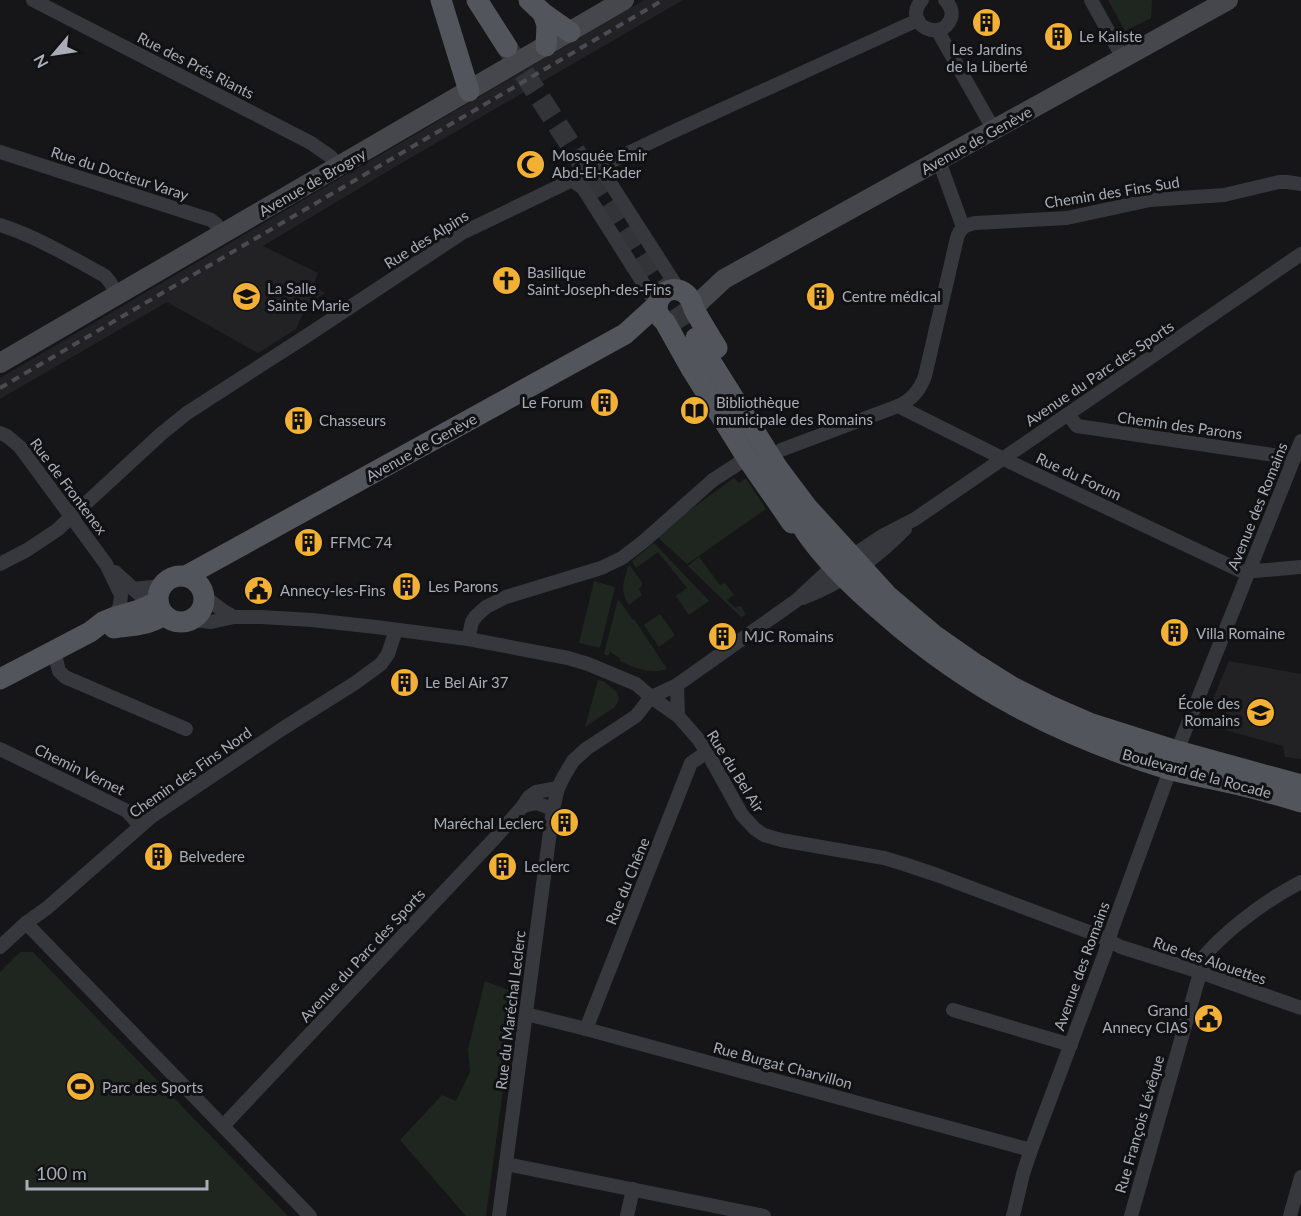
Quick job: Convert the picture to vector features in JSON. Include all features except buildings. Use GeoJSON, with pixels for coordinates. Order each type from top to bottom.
{"type":"FeatureCollection","features":[{"type":"Feature","properties":{"kind":"main road"},"geometry":{"type":"LineString","coordinates":[[441,0],[469,91]]}},
{"type":"Feature","properties":{"kind":"main road"},"geometry":{"type":"LineString","coordinates":[[477,0],[507,47]]}},
{"type":"Feature","properties":{"kind":"main road","name":"Avenue de Brogny"},"geometry":{"type":"LineString","coordinates":[[0,363],[624,0]]}},
{"type":"Feature","properties":{"kind":"main road","name":"Avenue de Genève"},"geometry":{"type":"LineString","coordinates":[[693,308],[724,279],[1228,0]]}},
{"type":"Feature","properties":{"kind":"main road"},"geometry":{"type":"LineString","coordinates":[[536,6],[570,32]]}},
{"type":"Feature","properties":{"kind":"main road"},"geometry":{"type":"LineString","coordinates":[[536,6],[547,25],[546,46]]}},
{"type":"Feature","properties":{"kind":"main road","name":"Avenue de Genève"},"geometry":{"type":"LineString","coordinates":[[679,290],[724,279]]}},
{"type":"Feature","properties":{"kind":"main road"},"geometry":{"type":"LineString","coordinates":[[779,458],[750,402],[693,308],[690,298],[679,290],[665,292],[658,300],[661,314],[692,370],[781,508],[795,527],[804,529]]}},
{"type":"Feature","properties":{"kind":"main road"},"geometry":{"type":"LineString","coordinates":[[661,314],[675,326],[684,323],[690,317],[693,308]]}},
{"type":"Feature","properties":{"kind":"main road","name":"Avenue de Genève"},"geometry":{"type":"LineString","coordinates":[[197,587],[217,560],[230,552],[661,314]]}},
{"type":"Feature","properties":{"kind":"main road","name":"Boulevard de la Rocade"},"geometry":{"type":"LineString","coordinates":[[696,338],[779,458],[807,507],[878,609],[927,650],[993,695],[1035,717],[1112,750],[1301,785]]}},
{"type":"Feature","properties":{"kind":"main road","name":"Boulevard de la Rocade"},"geometry":{"type":"LineString","coordinates":[[779,458],[804,529],[847,563]]}},
{"type":"Feature","properties":{"kind":"main road"},"geometry":{"type":"LineString","coordinates":[[90,632],[148,624],[160,601],[166,581],[172,577],[197,587],[202,610],[193,620],[179,623],[172,621],[160,601]]}},
{"type":"Feature","properties":{"kind":"main road"},"geometry":{"type":"LineString","coordinates":[[0,679],[90,632],[115,616],[140,610],[160,601]]}},
{"type":"Feature","properties":{"kind":"main road","name":"Boulevard de la Rocade"},"geometry":{"type":"LineString","coordinates":[[1174,760],[1232,783],[1301,802]]}},
{"type":"Feature","properties":{"kind":"street","name":"Rue des Prés Riants"},"geometry":{"type":"LineString","coordinates":[[33,0],[311,143],[331,157],[338,168]]}},
{"type":"Feature","properties":{"kind":"street"},"geometry":{"type":"LineString","coordinates":[[1092,0],[1123,58]]}},
{"type":"Feature","properties":{"kind":"street"},"geometry":{"type":"LineString","coordinates":[[919,1],[916,12],[920,24],[926,29],[935,31],[945,26],[950,20],[952,2]]}},
{"type":"Feature","properties":{"kind":"street","name":"Rue des Alpins"},"geometry":{"type":"LineString","coordinates":[[0,564],[35,545],[71,518],[187,413],[462,233],[670,132],[918,20]]}},
{"type":"Feature","properties":{"kind":"street"},"geometry":{"type":"LineString","coordinates":[[939,30],[994,130]]}},
{"type":"Feature","properties":{"kind":"street","name":"Rue du Docteur Varay"},"geometry":{"type":"LineString","coordinates":[[0,152],[211,220],[223,235]]}},
{"type":"Feature","properties":{"kind":"street"},"geometry":{"type":"LineString","coordinates":[[779,458],[907,401],[915,394],[925,376],[957,238],[963,227],[939,161]]}},
{"type":"Feature","properties":{"kind":"street"},"geometry":{"type":"LineString","coordinates":[[600,167],[679,290]]}},
{"type":"Feature","properties":{"kind":"street"},"geometry":{"type":"LineString","coordinates":[[573,180],[583,188],[661,314]]}},
{"type":"Feature","properties":{"kind":"street","name":"Chemin des Fins Sud"},"geometry":{"type":"LineString","coordinates":[[963,227],[975,223],[1060,219],[1150,200],[1224,195],[1278,182],[1301,184]]}},
{"type":"Feature","properties":{"kind":"street"},"geometry":{"type":"LineString","coordinates":[[0,225],[47,244],[105,276],[118,296]]}},
{"type":"Feature","properties":{"kind":"street","name":"Avenue du Parc des Sports"},"geometry":{"type":"LineString","coordinates":[[553,809],[558,788],[573,761],[586,749],[636,716],[651,697],[677,685],[797,600],[816,582],[847,563],[888,546],[915,519],[1301,254]]}},
{"type":"Feature","properties":{"kind":"street","name":"Rue du Forum"},"geometry":{"type":"LineString","coordinates":[[898,406],[1238,569],[1249,571]]}},
{"type":"Feature","properties":{"kind":"street","name":"Chemin des Parons"},"geometry":{"type":"LineString","coordinates":[[1068,414],[1077,426],[1288,457]]}},
{"type":"Feature","properties":{"kind":"street","name":"Rue de Frontenex"},"geometry":{"type":"LineString","coordinates":[[0,433],[20,447],[106,564],[133,589],[160,601]]}},
{"type":"Feature","properties":{"kind":"street","name":"Avenue des Romains"},"geometry":{"type":"LineString","coordinates":[[1012,1216],[1031,1150],[1174,760],[1249,571],[1288,457],[1301,441]]}},
{"type":"Feature","properties":{"kind":"street"},"geometry":{"type":"LineString","coordinates":[[468,639],[472,622],[486,607],[506,597],[601,568],[622,558],[713,480],[747,458]]}},
{"type":"Feature","properties":{"kind":"street","name":"Rue de Frontenex"},"geometry":{"type":"LineString","coordinates":[[106,564],[121,595],[115,616]]}},
{"type":"Feature","properties":{"kind":"street"},"geometry":{"type":"LineString","coordinates":[[1249,571],[1301,567]]}},
{"type":"Feature","properties":{"kind":"street"},"geometry":{"type":"LineString","coordinates":[[197,587],[222,610],[234,617]]}},
{"type":"Feature","properties":{"kind":"street","name":"Rue du Bel Air"},"geometry":{"type":"LineString","coordinates":[[193,620],[205,622],[234,617],[312,620],[468,639],[583,662],[636,684],[678,716],[707,752],[742,815],[764,835],[884,858],[904,864],[1096,935],[1108,942]]}},
{"type":"Feature","properties":{"kind":"street","name":"Chemin des Fins Nord"},"geometry":{"type":"LineString","coordinates":[[0,947],[6,932],[26,923],[47,908],[140,825],[186,792],[381,664],[388,654],[396,630]]}},
{"type":"Feature","properties":{"kind":"street"},"geometry":{"type":"LineString","coordinates":[[54,651],[59,671],[65,677],[186,729]]}},
{"type":"Feature","properties":{"kind":"street"},"geometry":{"type":"LineString","coordinates":[[677,685],[678,716]]}},
{"type":"Feature","properties":{"kind":"street","name":"Chemin Vernet"},"geometry":{"type":"LineString","coordinates":[[0,749],[127,811],[140,825]]}},
{"type":"Feature","properties":{"kind":"street","name":"Rue du Chêne"},"geometry":{"type":"LineString","coordinates":[[586,1029],[691,763],[707,752]]}},
{"type":"Feature","properties":{"kind":"street","name":"Avenue du Parc des Sports"},"geometry":{"type":"LineString","coordinates":[[223,1126],[523,806],[526,800],[532,794],[558,788]]}},
{"type":"Feature","properties":{"kind":"street"},"geometry":{"type":"LineString","coordinates":[[523,806],[536,803],[553,809]]}},
{"type":"Feature","properties":{"kind":"street","name":"Rue du Maréchal Leclerc"},"geometry":{"type":"LineString","coordinates":[[500,1216],[553,809]]}},
{"type":"Feature","properties":{"kind":"street"},"geometry":{"type":"LineString","coordinates":[[1197,971],[1206,954],[1244,920],[1273,898],[1301,882]]}},
{"type":"Feature","properties":{"kind":"street"},"geometry":{"type":"LineString","coordinates":[[26,923],[310,1216]]}},
{"type":"Feature","properties":{"kind":"street","name":"Rue des Alouettes"},"geometry":{"type":"LineString","coordinates":[[1108,942],[1301,1008]]}},
{"type":"Feature","properties":{"kind":"street","name":"Rue François Lévêque"},"geometry":{"type":"LineString","coordinates":[[1131,1216],[1197,971]]}},
{"type":"Feature","properties":{"kind":"street"},"geometry":{"type":"LineString","coordinates":[[953,1010],[1071,1045]]}},
{"type":"Feature","properties":{"kind":"street","name":"Rue Burgat Charvillon"},"geometry":{"type":"LineString","coordinates":[[526,1014],[1031,1150]]}},
{"type":"Feature","properties":{"kind":"street"},"geometry":{"type":"LineString","coordinates":[[506,1164],[764,1216]]}},
{"type":"Feature","properties":{"kind":"street","name":"Avenue des Romains"},"geometry":{"type":"LineString","coordinates":[[1003,1216],[1023,1174]]}},
{"type":"Feature","properties":{"kind":"street"},"geometry":{"type":"LineString","coordinates":[[1290,1216],[1301,1177]]}},
{"type":"Feature","properties":{"kind":"street"},"geometry":{"type":"LineString","coordinates":[[627,1216],[633,1189]]}},
{"type":"Feature","properties":{"kind":"shaded area"},"geometry":{"type":"Polygon","coordinates":[[[644,0],[683,0],[263,246],[318,273],[313,286],[325,293],[308,304],[306,303],[296,329],[258,353],[167,302],[0,399],[0,378],[644,0]]]}},
{"type":"Feature","properties":{"kind":"shaded area"},"geometry":{"type":"Polygon","coordinates":[[[1108,0],[1152,0],[1151,18],[1125,31],[1108,0]]]}},
{"type":"Feature","properties":{"kind":"shaded area"},"geometry":{"type":"Polygon","coordinates":[[[734,478],[739,483],[746,478],[766,509],[687,564],[655,535],[734,478]]]}},
{"type":"Feature","properties":{"kind":"shaded area"},"geometry":{"type":"Polygon","coordinates":[[[654,543],[709,601],[689,615],[676,596],[687,588],[658,552],[636,568],[632,561],[654,543]]]}},
{"type":"Feature","properties":{"kind":"shaded area"},"geometry":{"type":"Polygon","coordinates":[[[699,557],[720,585],[725,583],[734,595],[727,600],[735,608],[741,606],[746,615],[741,617],[688,566],[699,557]]]}},
{"type":"Feature","properties":{"kind":"shaded area"},"geometry":{"type":"Polygon","coordinates":[[[629,564],[643,584],[639,589],[642,595],[629,605],[623,589],[629,564]]]}},
{"type":"Feature","properties":{"kind":"shaded area"},"geometry":{"type":"Polygon","coordinates":[[[594,581],[615,587],[600,648],[579,643],[594,581]]]}},
{"type":"Feature","properties":{"kind":"shaded area"},"geometry":{"type":"Polygon","coordinates":[[[618,599],[667,669],[643,670],[620,661],[620,658],[610,652],[608,656],[604,654],[618,599]]]}},
{"type":"Feature","properties":{"kind":"shaded area"},"geometry":{"type":"Polygon","coordinates":[[[660,614],[675,635],[659,647],[644,625],[660,614]]]}},
{"type":"Feature","properties":{"kind":"shaded area","name":"École des Romains"},"geometry":{"type":"Polygon","coordinates":[[[1229,661],[1301,674],[1301,759],[1285,757],[1283,746],[1225,730],[1227,725],[1231,726],[1234,716],[1209,708],[1229,661]]]}},
{"type":"Feature","properties":{"kind":"shaded area"},"geometry":{"type":"Polygon","coordinates":[[[598,680],[603,681],[617,692],[619,699],[615,707],[585,727],[598,680]]]}},
{"type":"Feature","properties":{"kind":"shaded area","name":"Parc des Sports"},"geometry":{"type":"Polygon","coordinates":[[[20,952],[33,952],[288,1216],[0,1216],[0,972],[20,952]]]}},
{"type":"Feature","properties":{"kind":"shaded area"},"geometry":{"type":"Polygon","coordinates":[[[485,981],[516,993],[486,1216],[466,1216],[400,1140],[442,1095],[456,1101],[470,1072],[468,1049],[485,981]]]}},
{"type":"Feature","properties":{"kind":"tunnel"},"geometry":{"type":"LineString","coordinates":[[507,47],[696,338]]}},
{"type":"Feature","properties":{"kind":"railway"},"geometry":{"type":"LineString","coordinates":[[0,388],[663,0]]}},
{"type":"Feature","properties":{"kind":"place","name":"Les Jardins de la Liberté"},"geometry":{"type":"Point","coordinates":[987,22]}},
{"type":"Feature","properties":{"kind":"place","name":"Le Kaliste"},"geometry":{"type":"Point","coordinates":[1058,36]}},
{"type":"Feature","properties":{"kind":"place","name":"Mosquée Emir Abd-El-Kader"},"geometry":{"type":"Point","coordinates":[531,164]}},
{"type":"Feature","properties":{"kind":"place","name":"Basilique Saint-Joseph-des-Fins"},"geometry":{"type":"Point","coordinates":[506,281]}},
{"type":"Feature","properties":{"kind":"place","name":"Centre médical"},"geometry":{"type":"Point","coordinates":[821,296]}},
{"type":"Feature","properties":{"kind":"place","name":"La Salle Sainte Marie"},"geometry":{"type":"Point","coordinates":[246,297]}},
{"type":"Feature","properties":{"kind":"place","name":"Le Forum"},"geometry":{"type":"Point","coordinates":[604,402]}},
{"type":"Feature","properties":{"kind":"place","name":"Bibliothèque municipale des Romains"},"geometry":{"type":"Point","coordinates":[695,411]}},
{"type":"Feature","properties":{"kind":"place","name":"Chasseurs"},"geometry":{"type":"Point","coordinates":[298,420]}},
{"type":"Feature","properties":{"kind":"place","name":"FFMC 74"},"geometry":{"type":"Point","coordinates":[309,542]}},
{"type":"Feature","properties":{"kind":"place","name":"Les Parons"},"geometry":{"type":"Point","coordinates":[407,586]}},
{"type":"Feature","properties":{"kind":"place","name":"Annecy-les-Fins"},"geometry":{"type":"Point","coordinates":[259,590]}},
{"type":"Feature","properties":{"kind":"place","name":"Villa Romaine"},"geometry":{"type":"Point","coordinates":[1175,633]}},
{"type":"Feature","properties":{"kind":"place","name":"MJC Romains"},"geometry":{"type":"Point","coordinates":[723,636]}},
{"type":"Feature","properties":{"kind":"place","name":"Le Bel Air 37"},"geometry":{"type":"Point","coordinates":[404,682]}},
{"type":"Feature","properties":{"kind":"place","name":"École des Romains"},"geometry":{"type":"Point","coordinates":[1261,712]}},
{"type":"Feature","properties":{"kind":"place","name":"Maréchal Leclerc"},"geometry":{"type":"Point","coordinates":[565,823]}},
{"type":"Feature","properties":{"kind":"place","name":"Belvedere"},"geometry":{"type":"Point","coordinates":[158,856]}},
{"type":"Feature","properties":{"kind":"place","name":"Leclerc"},"geometry":{"type":"Point","coordinates":[503,866]}},
{"type":"Feature","properties":{"kind":"place","name":"Grand Annecy CIAS"},"geometry":{"type":"Point","coordinates":[1209,1019]}},
{"type":"Feature","properties":{"kind":"place","name":"Parc des Sports"},"geometry":{"type":"Point","coordinates":[81,1087]}}]}
